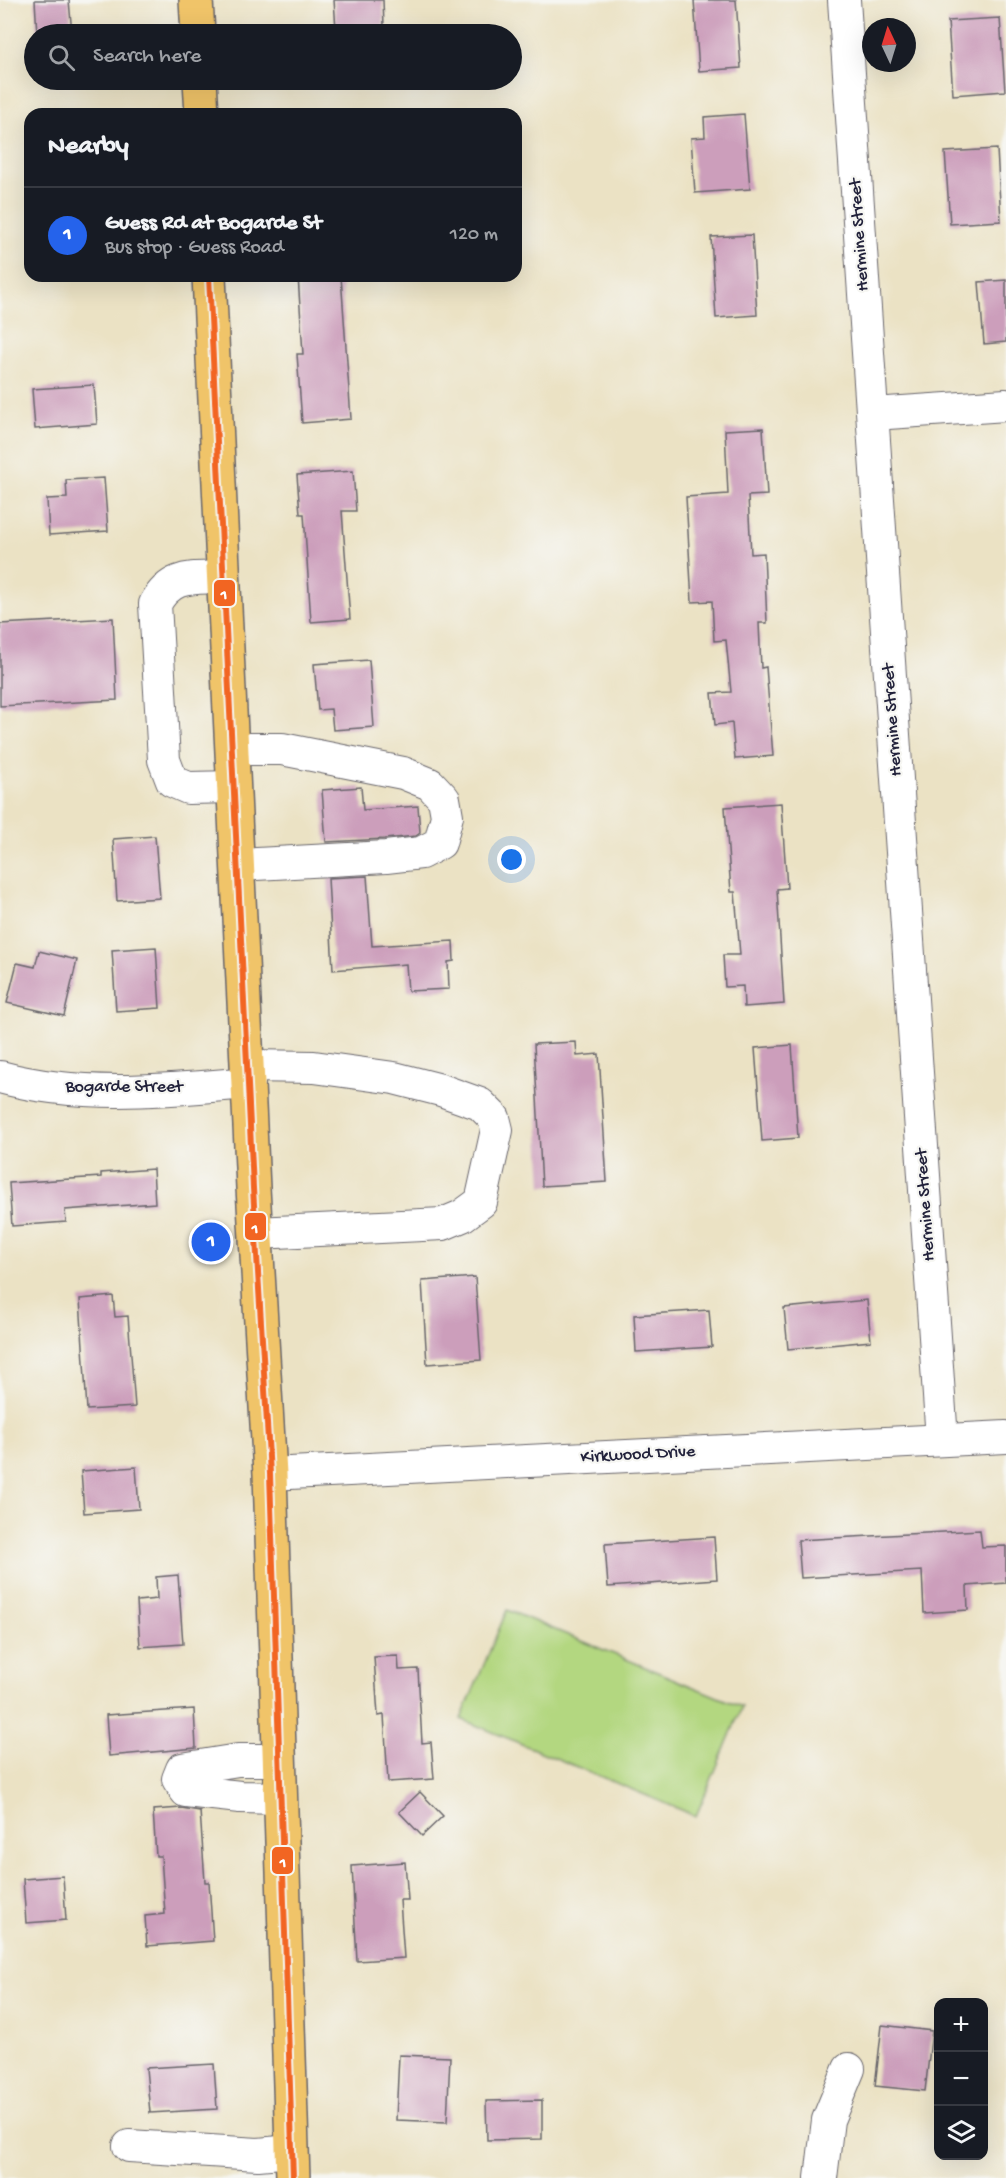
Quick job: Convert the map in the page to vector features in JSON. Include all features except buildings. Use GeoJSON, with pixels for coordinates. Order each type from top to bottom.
{"type":"FeatureCollection","features":[{"type":"Feature","properties":{"kind":"main road"},"geometry":{"type":"LineString","coordinates":[[196,0],[197,24]]}},
{"type":"Feature","properties":{"kind":"main road"},"geometry":{"type":"LineString","coordinates":[[201,90],[202,108]]}},
{"type":"Feature","properties":{"kind":"main road"},"geometry":{"type":"LineString","coordinates":[[209,282],[270,1474],[293,2165]]}},
{"type":"Feature","properties":{"kind":"street","name":"Hermine Street"},"geometry":{"type":"LineString","coordinates":[[844,0],[942,1440]]}},
{"type":"Feature","properties":{"kind":"street"},"geometry":{"type":"LineString","coordinates":[[873,414],[1006,405]]}},
{"type":"Feature","properties":{"kind":"street"},"geometry":{"type":"LineString","coordinates":[[223,577],[179,580],[162,591],[155,603],[164,760],[172,781],[188,788],[234,787]]}},
{"type":"Feature","properties":{"kind":"street"},"geometry":{"type":"LineString","coordinates":[[232,749],[282,749],[403,773],[430,784],[444,799],[447,816],[440,843],[421,853],[238,865]]}},
{"type":"Feature","properties":{"kind":"street","name":"Bogarde Street"},"geometry":{"type":"LineString","coordinates":[[0,1077],[40,1085],[95,1091],[190,1088],[248,1074],[314,1067],[394,1078],[441,1089],[480,1104],[494,1118],[496,1130],[481,1202],[462,1216],[443,1224],[256,1233]]}},
{"type":"Feature","properties":{"kind":"street","name":"Kirkwood Drive"},"geometry":{"type":"LineString","coordinates":[[270,1474],[1006,1437]]}},
{"type":"Feature","properties":{"kind":"street"},"geometry":{"type":"LineString","coordinates":[[279,1760],[238,1760],[182,1769],[178,1779],[186,1791],[240,1797],[280,1798]]}},
{"type":"Feature","properties":{"kind":"street"},"geometry":{"type":"LineString","coordinates":[[821,2178],[828,2120],[849,2069]]}},
{"type":"Feature","properties":{"kind":"street"},"geometry":{"type":"LineString","coordinates":[[129,2146],[258,2154],[293,2165]]}},
{"type":"Feature","properties":{"kind":"green space"},"geometry":{"type":"Polygon","coordinates":[[[507,1610],[742,1707],[696,1816],[461,1719],[507,1610]]]}},
{"type":"Feature","properties":{"kind":"transit line","name":"1"},"geometry":{"type":"LineString","coordinates":[[209,282],[253,1188],[270,1474],[293,2178]]}},
{"type":"Feature","properties":{"kind":"place","name":"Guess Rd at Bogarde St"},"geometry":{"type":"Point","coordinates":[211,1242]}}]}
